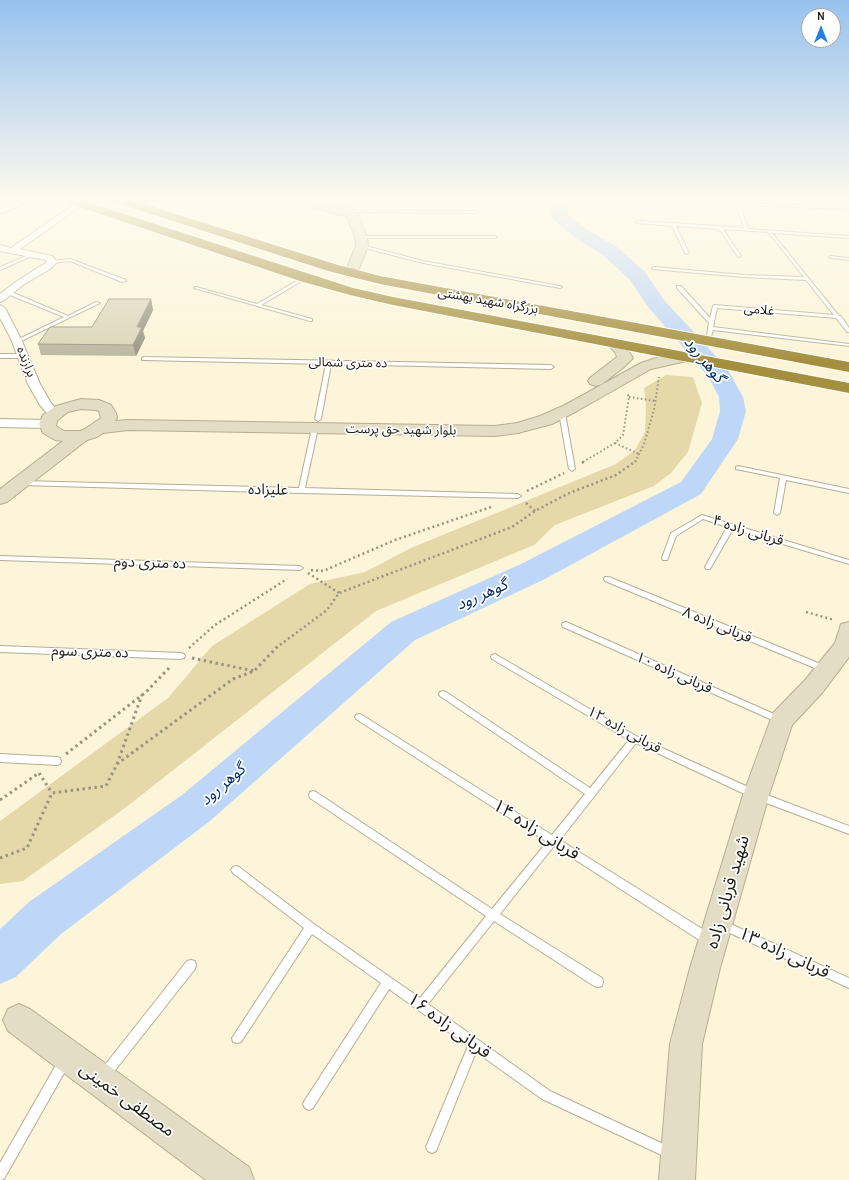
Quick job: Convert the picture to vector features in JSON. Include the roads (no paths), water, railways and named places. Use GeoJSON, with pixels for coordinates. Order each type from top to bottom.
{"type":"FeatureCollection","features":[{"type":"Feature","properties":{"kind":"highway","name":"بزرگراه شهید بهشتی"},"geometry":{"type":"LineString","coordinates":[[243,253],[309,279],[384,299],[613,343],[656,362],[686,357],[849,388]]}},
{"type":"Feature","properties":{"kind":"highway","name":"بزرگراه شهید بهشتی"},"geometry":{"type":"LineString","coordinates":[[287,253],[351,273],[406,286],[629,327],[711,337],[849,367]]}},
{"type":"Feature","properties":{"kind":"street"},"geometry":{"type":"LineString","coordinates":[[0,299],[52,262],[49,258],[22,253]]}},
{"type":"Feature","properties":{"kind":"street"},"geometry":{"type":"LineString","coordinates":[[351,273],[357,253]]}},
{"type":"Feature","properties":{"kind":"street","name":"برازنده"},"geometry":{"type":"LineString","coordinates":[[0,308],[17,342],[34,384],[46,405],[52,424]]}},
{"type":"Feature","properties":{"kind":"street"},"geometry":{"type":"LineString","coordinates":[[613,343],[621,350],[625,358],[636,354],[656,362]]}},
{"type":"Feature","properties":{"kind":"street","name":"بلوار شهید حق پرست"},"geometry":{"type":"LineString","coordinates":[[81,436],[100,428],[128,425],[496,422],[522,417],[566,399],[597,380],[625,358]]}},
{"type":"Feature","properties":{"kind":"street","name":"بلوار شهید حق پرست"},"geometry":{"type":"LineString","coordinates":[[52,424],[66,407],[81,404],[99,405],[105,408],[108,412],[134,415],[495,431],[518,428],[546,420],[562,413],[656,362]]}},
{"type":"Feature","properties":{"kind":"street"},"geometry":{"type":"LineString","coordinates":[[100,428],[109,418],[108,412]]}},
{"type":"Feature","properties":{"kind":"street"},"geometry":{"type":"LineString","coordinates":[[0,424],[52,424],[66,436],[81,436]]}},
{"type":"Feature","properties":{"kind":"street"},"geometry":{"type":"LineString","coordinates":[[0,482],[30,458],[52,424]]}},
{"type":"Feature","properties":{"kind":"street"},"geometry":{"type":"LineString","coordinates":[[0,498],[81,436]]}},
{"type":"Feature","properties":{"kind":"street","name":"شهید قربانی زاده"},"geometry":{"type":"LineString","coordinates":[[678,1168],[686,1044],[756,795],[782,720],[827,670],[845,635]]}},
{"type":"Feature","properties":{"kind":"street","name":"مصطفی خمینی"},"geometry":{"type":"LineString","coordinates":[[19,1020],[236,1180]]}},
{"type":"Feature","properties":{"kind":"lane"},"geometry":{"type":"LineString","coordinates":[[397,253],[423,262],[560,287]]}},
{"type":"Feature","properties":{"kind":"lane"},"geometry":{"type":"LineString","coordinates":[[787,253],[849,331]]}},
{"type":"Feature","properties":{"kind":"lane"},"geometry":{"type":"LineString","coordinates":[[0,269],[32,255]]}},
{"type":"Feature","properties":{"kind":"lane"},"geometry":{"type":"LineString","coordinates":[[831,258],[849,259]]}},
{"type":"Feature","properties":{"kind":"lane"},"geometry":{"type":"LineString","coordinates":[[52,262],[70,260],[124,281]]}},
{"type":"Feature","properties":{"kind":"lane"},"geometry":{"type":"LineString","coordinates":[[654,268],[744,276],[808,279]]}},
{"type":"Feature","properties":{"kind":"lane"},"geometry":{"type":"LineString","coordinates":[[258,305],[309,279]]}},
{"type":"Feature","properties":{"kind":"lane"},"geometry":{"type":"LineString","coordinates":[[679,287],[711,322]]}},
{"type":"Feature","properties":{"kind":"lane"},"geometry":{"type":"LineString","coordinates":[[196,288],[310,320]]}},
{"type":"Feature","properties":{"kind":"lane"},"geometry":{"type":"LineString","coordinates":[[8,292],[67,317]]}},
{"type":"Feature","properties":{"kind":"lane"},"geometry":{"type":"LineString","coordinates":[[17,342],[98,303]]}},
{"type":"Feature","properties":{"kind":"lane","name":"غلامی"},"geometry":{"type":"LineString","coordinates":[[711,337],[711,322],[715,306],[839,317]]}},
{"type":"Feature","properties":{"kind":"lane"},"geometry":{"type":"LineString","coordinates":[[843,323],[849,323]]}},
{"type":"Feature","properties":{"kind":"lane"},"geometry":{"type":"LineString","coordinates":[[711,337],[849,345]]}},
{"type":"Feature","properties":{"kind":"lane"},"geometry":{"type":"LineString","coordinates":[[0,356],[23,356]]}},
{"type":"Feature","properties":{"kind":"lane","name":"ده متری شمالی"},"geometry":{"type":"LineString","coordinates":[[144,359],[552,367]]}},
{"type":"Feature","properties":{"kind":"lane"},"geometry":{"type":"LineString","coordinates":[[301,490],[317,424],[329,362]]}},
{"type":"Feature","properties":{"kind":"lane"},"geometry":{"type":"LineString","coordinates":[[562,413],[572,470]]}},
{"type":"Feature","properties":{"kind":"lane"},"geometry":{"type":"LineString","coordinates":[[738,468],[849,491]]}},
{"type":"Feature","properties":{"kind":"lane"},"geometry":{"type":"LineString","coordinates":[[777,513],[783,478]]}},
{"type":"Feature","properties":{"kind":"lane","name":"علیزاده"},"geometry":{"type":"LineString","coordinates":[[18,483],[518,496]]}},
{"type":"Feature","properties":{"kind":"lane","name":"قربانی زاده ۴"},"geometry":{"type":"LineString","coordinates":[[666,558],[673,535],[702,517],[849,562]]}},
{"type":"Feature","properties":{"kind":"lane"},"geometry":{"type":"LineString","coordinates":[[708,567],[731,526]]}},
{"type":"Feature","properties":{"kind":"lane","name":"ده متری دوم"},"geometry":{"type":"LineString","coordinates":[[0,558],[300,568]]}},
{"type":"Feature","properties":{"kind":"lane","name":"قربانی زاده ۸"},"geometry":{"type":"LineString","coordinates":[[607,579],[827,670]]}},
{"type":"Feature","properties":{"kind":"lane","name":"قربانی زاده ۱۰"},"geometry":{"type":"LineString","coordinates":[[566,625],[782,720]]}},
{"type":"Feature","properties":{"kind":"lane","name":"ده متری سوم"},"geometry":{"type":"LineString","coordinates":[[0,649],[181,656]]}},
{"type":"Feature","properties":{"kind":"lane","name":"قربانی زاده ۱۲"},"geometry":{"type":"LineString","coordinates":[[495,657],[635,739],[756,795],[849,830]]}},
{"type":"Feature","properties":{"kind":"lane"},"geometry":{"type":"LineString","coordinates":[[443,694],[591,793]]}},
{"type":"Feature","properties":{"kind":"lane","name":"قربانی زاده ۱۴"},"geometry":{"type":"LineString","coordinates":[[359,717],[553,840],[716,933]]}},
{"type":"Feature","properties":{"kind":"lane"},"geometry":{"type":"LineString","coordinates":[[420,1005],[635,739]]}},
{"type":"Feature","properties":{"kind":"lane"},"geometry":{"type":"LineString","coordinates":[[0,758],[57,761]]}},
{"type":"Feature","properties":{"kind":"lane"},"geometry":{"type":"LineString","coordinates":[[313,795],[493,916],[598,982]]}},
{"type":"Feature","properties":{"kind":"lane","name":"قربانی زاده ۱۶"},"geometry":{"type":"LineString","coordinates":[[236,870],[311,927],[546,1094],[678,1168]]}},
{"type":"Feature","properties":{"kind":"lane"},"geometry":{"type":"LineString","coordinates":[[237,1038],[311,927]]}},
{"type":"Feature","properties":{"kind":"lane","name":"قربانی زاده ۱۳"},"geometry":{"type":"LineString","coordinates":[[716,933],[849,983]]}},
{"type":"Feature","properties":{"kind":"lane"},"geometry":{"type":"LineString","coordinates":[[100,1080],[191,965]]}},
{"type":"Feature","properties":{"kind":"lane"},"geometry":{"type":"LineString","coordinates":[[309,1104],[388,982]]}},
{"type":"Feature","properties":{"kind":"lane"},"geometry":{"type":"LineString","coordinates":[[432,1146],[474,1044]]}},
{"type":"Feature","properties":{"kind":"lane"},"geometry":{"type":"LineString","coordinates":[[0,1175],[68,1056]]}},
{"type":"Feature","properties":{"kind":"waterway","name":"گوهر رود"},"geometry":{"type":"LineString","coordinates":[[0,961],[45,918],[196,808],[403,631],[532,572],[691,488],[725,439],[733,411],[731,397],[719,373],[656,304],[638,276],[612,253]]}}]}
